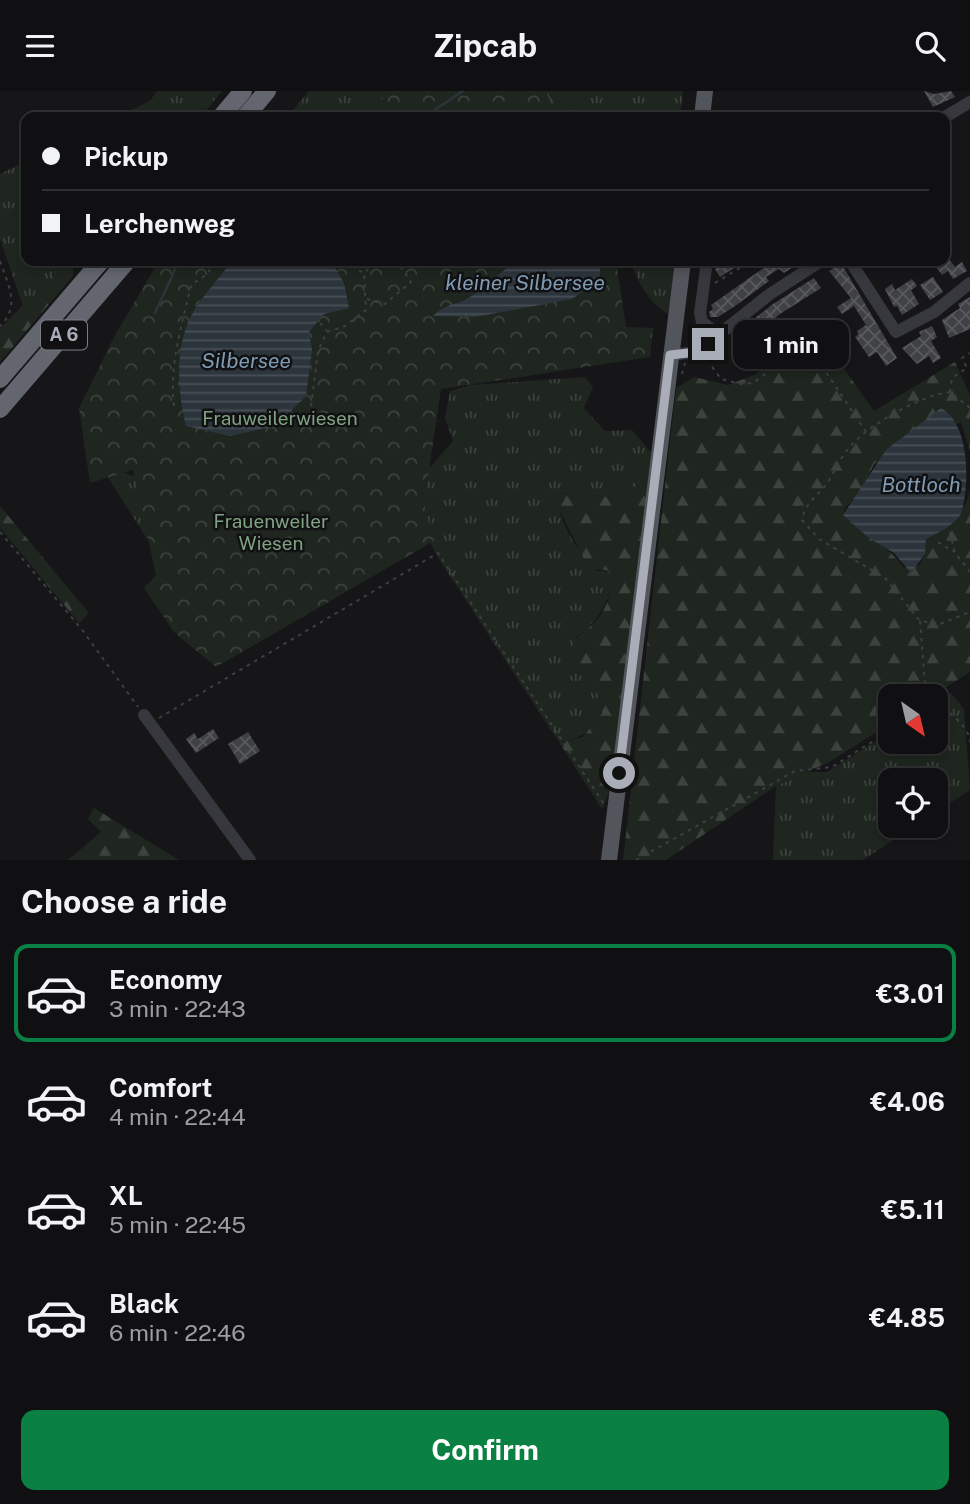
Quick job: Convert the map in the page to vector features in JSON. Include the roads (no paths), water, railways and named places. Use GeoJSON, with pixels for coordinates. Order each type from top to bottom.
{"type":"FeatureCollection","features":[{"type":"Feature","properties":{"kind":"highway"},"geometry":{"type":"LineString","coordinates":[[225,112],[243,91]]}},
{"type":"Feature","properties":{"kind":"highway"},"geometry":{"type":"LineString","coordinates":[[249,112],[267,91]]}},
{"type":"Feature","properties":{"kind":"highway","name":"A 6"},"geometry":{"type":"LineString","coordinates":[[0,379],[97,266]]}},
{"type":"Feature","properties":{"kind":"highway","name":"A 6"},"geometry":{"type":"LineString","coordinates":[[0,409],[123,266]]}},
{"type":"Feature","properties":{"kind":"main road"},"geometry":{"type":"LineString","coordinates":[[703,112],[705,91]]}},
{"type":"Feature","properties":{"kind":"main road"},"geometry":{"type":"LineString","coordinates":[[609,860],[670,355],[683,266]]}},
{"type":"Feature","properties":{"kind":"street"},"geometry":{"type":"LineString","coordinates":[[950,114],[970,102]]}},
{"type":"Feature","properties":{"kind":"street"},"geometry":{"type":"LineString","coordinates":[[706,266],[702,291],[702,322],[719,335]]}},
{"type":"Feature","properties":{"kind":"street"},"geometry":{"type":"LineString","coordinates":[[670,355],[697,352],[770,294],[813,266]]}},
{"type":"Feature","properties":{"kind":"street"},"geometry":{"type":"LineString","coordinates":[[853,266],[896,332],[934,312],[970,283]]}},
{"type":"Feature","properties":{"kind":"street"},"geometry":{"type":"LineString","coordinates":[[147,720],[250,860]]}},
{"type":"Feature","properties":{"kind":"water","name":"Silbersee"},"geometry":{"type":"Polygon","coordinates":[[[228,266],[334,266],[344,283],[349,308],[324,314],[309,332],[312,350],[306,396],[276,426],[230,436],[186,426],[179,366],[183,336],[199,303],[228,266]]]}},
{"type":"Feature","properties":{"kind":"water","name":"kleiner Silbersee"},"geometry":{"type":"Polygon","coordinates":[[[511,266],[600,266],[600,279],[572,299],[475,317],[433,316],[443,308],[471,297],[511,266]]]}},
{"type":"Feature","properties":{"kind":"water","name":"Bottloch"},"geometry":{"type":"Polygon","coordinates":[[[941,408],[951,416],[958,427],[962,441],[966,471],[964,501],[961,514],[954,522],[926,539],[925,554],[911,573],[894,553],[869,538],[843,515],[886,450],[941,408]]]}},
{"type":"Feature","properties":{"kind":"waterway"},"geometry":{"type":"LineString","coordinates":[[432,112],[463,91]]}},
{"type":"Feature","properties":{"kind":"waterway"},"geometry":{"type":"LineString","coordinates":[[155,313],[177,266]]}},
{"type":"Feature","properties":{"kind":"park label","name":"Frauweilerwiesen"},"geometry":{"type":"Point","coordinates":[280,418]}},
{"type":"Feature","properties":{"kind":"park label","name":"Frauenweiler Wiesen"},"geometry":{"type":"Point","coordinates":[271,532]}}]}
